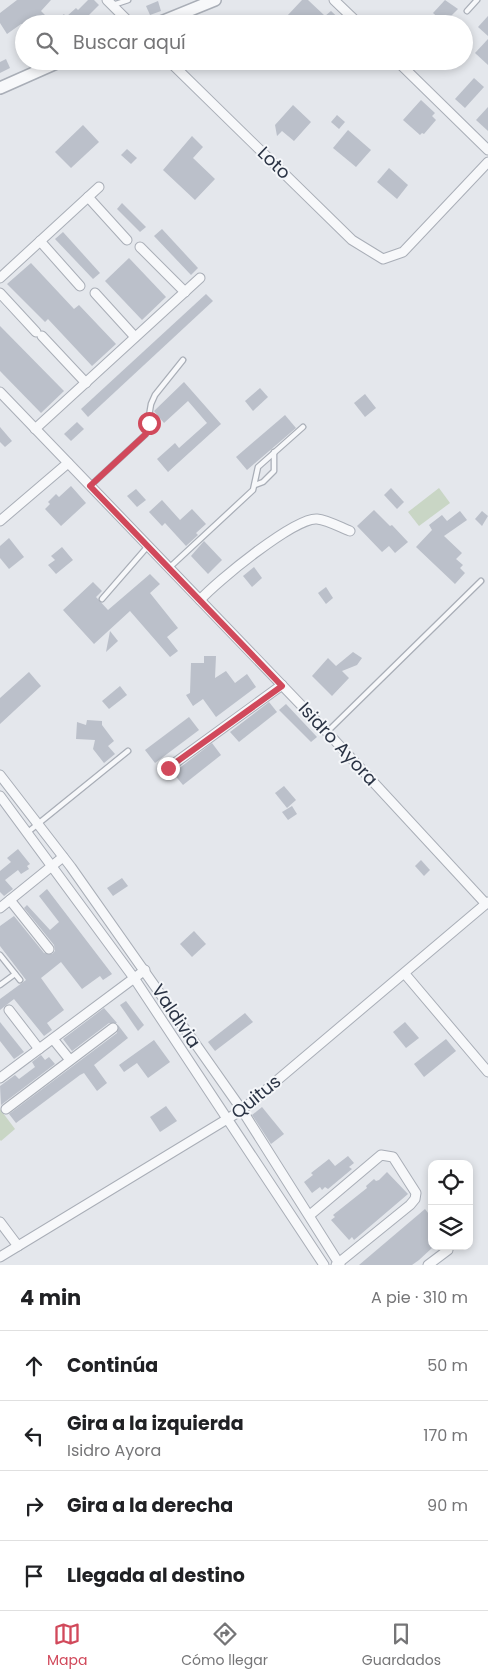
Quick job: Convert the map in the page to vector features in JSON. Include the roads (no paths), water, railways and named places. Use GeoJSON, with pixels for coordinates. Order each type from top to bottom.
{"type":"FeatureCollection","features":[{"type":"Feature","properties":{"kind":"street"},"geometry":{"type":"LineString","coordinates":[[178,15],[215,0]]}},
{"type":"Feature","properties":{"kind":"street"},"geometry":{"type":"LineString","coordinates":[[334,0],[350,15]]}},
{"type":"Feature","properties":{"kind":"street"},"geometry":{"type":"LineString","coordinates":[[109,3],[122,15]]}},
{"type":"Feature","properties":{"kind":"street"},"geometry":{"type":"LineString","coordinates":[[0,88],[41,70]]}},
{"type":"Feature","properties":{"kind":"street","name":"Loto"},"geometry":{"type":"LineString","coordinates":[[178,70],[352,240],[383,259],[402,252],[488,162]]}},
{"type":"Feature","properties":{"kind":"street"},"geometry":{"type":"LineString","coordinates":[[406,70],[488,150]]}},
{"type":"Feature","properties":{"kind":"street"},"geometry":{"type":"LineString","coordinates":[[0,278],[99,187]]}},
{"type":"Feature","properties":{"kind":"street"},"geometry":{"type":"LineString","coordinates":[[88,197],[127,240]]}},
{"type":"Feature","properties":{"kind":"street"},"geometry":{"type":"LineString","coordinates":[[40,241],[80,286]]}},
{"type":"Feature","properties":{"kind":"street"},"geometry":{"type":"LineString","coordinates":[[140,246],[185,292]]}},
{"type":"Feature","properties":{"kind":"street"},"geometry":{"type":"LineString","coordinates":[[35,429],[200,278]]}},
{"type":"Feature","properties":{"kind":"street"},"geometry":{"type":"LineString","coordinates":[[95,293],[135,337]]}},
{"type":"Feature","properties":{"kind":"street"},"geometry":{"type":"LineString","coordinates":[[0,294],[86,382]]}},
{"type":"Feature","properties":{"kind":"street","name":"Isidro Ayora"},"geometry":{"type":"LineString","coordinates":[[0,392],[327,732],[487,903]]}},
{"type":"Feature","properties":{"kind":"street"},"geometry":{"type":"LineString","coordinates":[[0,521],[68,463]]}},
{"type":"Feature","properties":{"kind":"street"},"geometry":{"type":"LineString","coordinates":[[200,600],[207,591],[286,531],[302,522],[317,519],[350,531]]}},
{"type":"Feature","properties":{"kind":"street"},"geometry":{"type":"LineString","coordinates":[[168,768],[282,686]]}},
{"type":"Feature","properties":{"kind":"street","name":"Valdivia"},"geometry":{"type":"LineString","coordinates":[[0,775],[39,824],[145,970],[242,1110],[310,1216],[338,1264]]}},
{"type":"Feature","properties":{"kind":"street","name":"Valdivia"},"geometry":{"type":"LineString","coordinates":[[0,796],[134,978],[324,1265]]}},
{"type":"Feature","properties":{"kind":"street"},"geometry":{"type":"LineString","coordinates":[[0,908],[63,857]]}},
{"type":"Feature","properties":{"kind":"street"},"geometry":{"type":"LineString","coordinates":[[10,900],[49,949]]}},
{"type":"Feature","properties":{"kind":"street","name":"Quitus"},"geometry":{"type":"LineString","coordinates":[[0,1257],[242,1110],[487,903]]}},
{"type":"Feature","properties":{"kind":"street"},"geometry":{"type":"LineString","coordinates":[[0,1078],[145,970]]}},
{"type":"Feature","properties":{"kind":"street"},"geometry":{"type":"LineString","coordinates":[[405,974],[488,1072]]}},
{"type":"Feature","properties":{"kind":"street"},"geometry":{"type":"LineString","coordinates":[[9,1010],[39,1049]]}},
{"type":"Feature","properties":{"kind":"street"},"geometry":{"type":"LineString","coordinates":[[6,1109],[113,1028]]}},
{"type":"Feature","properties":{"kind":"street"},"geometry":{"type":"LineString","coordinates":[[52,1039],[70,1060]]}},
{"type":"Feature","properties":{"kind":"street"},"geometry":{"type":"LineString","coordinates":[[192,1065],[204,1057]]}},
{"type":"Feature","properties":{"kind":"street"},"geometry":{"type":"LineString","coordinates":[[310,1216],[381,1155],[393,1157],[416,1193],[415,1199],[410,1205],[338,1264]]}},
{"type":"Feature","properties":{"kind":"street"},"geometry":{"type":"LineString","coordinates":[[0,1222],[18,1246]]}},
{"type":"Feature","properties":{"kind":"street"},"geometry":{"type":"LineString","coordinates":[[428,1265],[448,1250]]}},
{"type":"Feature","properties":{"kind":"lane"},"geometry":{"type":"LineString","coordinates":[[109,3],[128,0]]}},
{"type":"Feature","properties":{"kind":"lane"},"geometry":{"type":"LineString","coordinates":[[467,10],[477,0]]}},
{"type":"Feature","properties":{"kind":"lane"},"geometry":{"type":"LineString","coordinates":[[90,486],[146,434],[151,404],[155,395],[183,360]]}},
{"type":"Feature","properties":{"kind":"lane"},"geometry":{"type":"LineString","coordinates":[[169,568],[253,490],[258,467],[303,427]]}},
{"type":"Feature","properties":{"kind":"lane"},"geometry":{"type":"LineString","coordinates":[[255,485],[263,482],[274,471],[274,452]]}},
{"type":"Feature","properties":{"kind":"lane"},"geometry":{"type":"LineString","coordinates":[[102,599],[148,546]]}},
{"type":"Feature","properties":{"kind":"lane"},"geometry":{"type":"LineString","coordinates":[[327,732],[481,580]]}},
{"type":"Feature","properties":{"kind":"lane"},"geometry":{"type":"LineString","coordinates":[[28,832],[128,751]]}},
{"type":"Feature","properties":{"kind":"lane"},"geometry":{"type":"LineString","coordinates":[[0,955],[20,980]]}},
{"type":"Feature","properties":{"kind":"lane"},"geometry":{"type":"LineString","coordinates":[[0,985],[15,974]]}}]}
